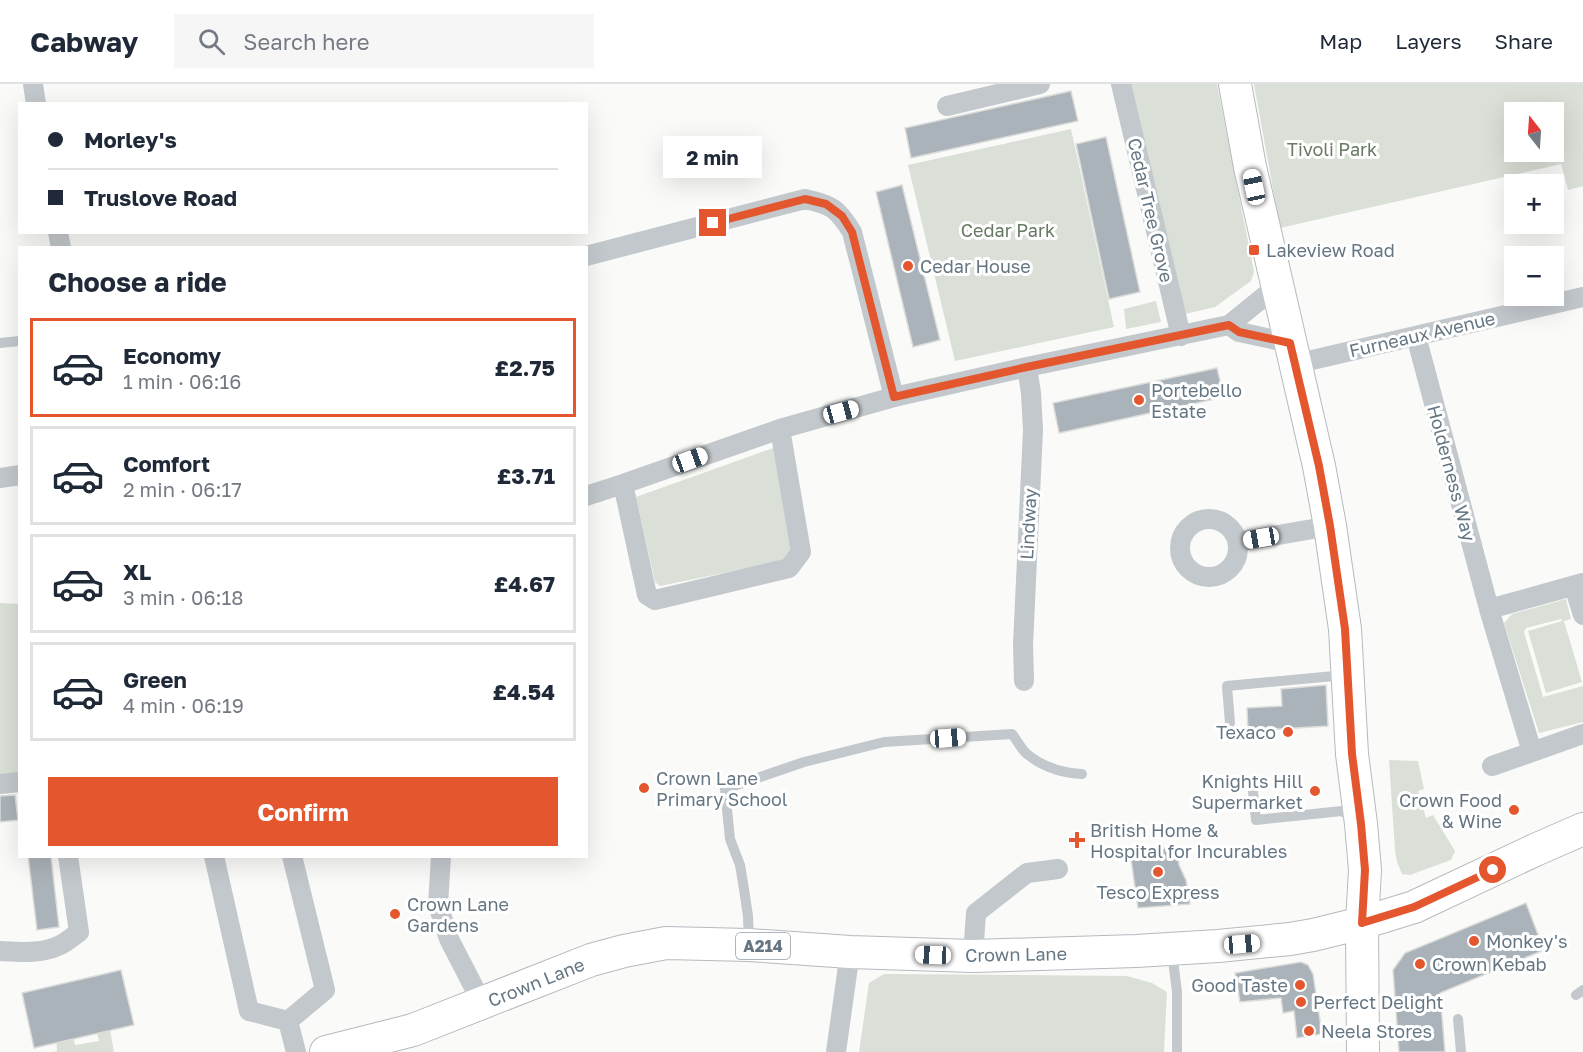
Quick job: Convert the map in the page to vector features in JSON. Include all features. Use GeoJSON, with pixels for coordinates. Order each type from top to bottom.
{"type":"FeatureCollection","features":[{"type":"Feature","properties":{"kind":"main road"},"geometry":{"type":"LineString","coordinates":[[1234,84],[1276,287],[1319,466],[1345,629],[1352,754],[1365,870],[1362,923],[1363,1052]]}},
{"type":"Feature","properties":{"kind":"main road","name":"A214"},"geometry":{"type":"LineString","coordinates":[[1362,923],[1414,907],[1583,829]]}},
{"type":"Feature","properties":{"kind":"main road","name":"Crown Lane"},"geometry":{"type":"LineString","coordinates":[[326,1052],[413,1030],[591,960],[666,943],[972,956],[1172,949],[1290,939],[1362,923]]}},
{"type":"Feature","properties":{"kind":"street"},"geometry":{"type":"LineString","coordinates":[[33,84],[36,102]]}},
{"type":"Feature","properties":{"kind":"street"},"geometry":{"type":"LineString","coordinates":[[947,106],[1040,84]]}},
{"type":"Feature","properties":{"kind":"street","name":"Cedar Tree Grove"},"geometry":{"type":"LineString","coordinates":[[1121,84],[1181,336]]}},
{"type":"Feature","properties":{"kind":"street"},"geometry":{"type":"LineString","coordinates":[[588,255],[805,199],[826,204],[842,216],[852,232],[894,397]]}},
{"type":"Feature","properties":{"kind":"street"},"geometry":{"type":"LineString","coordinates":[[588,495],[780,429],[894,397],[1229,325],[1276,287]]}},
{"type":"Feature","properties":{"kind":"street","name":"Furneaux Avenue"},"geometry":{"type":"LineString","coordinates":[[1293,353],[1416,336],[1583,297]]}},
{"type":"Feature","properties":{"kind":"street"},"geometry":{"type":"LineString","coordinates":[[1229,325],[1239,332],[1293,353]]}},
{"type":"Feature","properties":{"kind":"street","name":"Holderness Way"},"geometry":{"type":"LineString","coordinates":[[1416,336],[1489,609],[1532,752]]}},
{"type":"Feature","properties":{"kind":"street","name":"Lindway"},"geometry":{"type":"LineString","coordinates":[[1024,681],[1023,645],[1033,430],[1027,367]]}},
{"type":"Feature","properties":{"kind":"street"},"geometry":{"type":"LineString","coordinates":[[623,484],[647,595],[655,600],[789,568],[801,552],[780,429]]}},
{"type":"Feature","properties":{"kind":"street"},"geometry":{"type":"LineString","coordinates":[[0,478],[18,475]]}},
{"type":"Feature","properties":{"kind":"street"},"geometry":{"type":"LineString","coordinates":[[1238,542],[1330,526]]}},
{"type":"Feature","properties":{"kind":"street"},"geometry":{"type":"LineString","coordinates":[[1489,609],[1579,584],[1583,615]]}},
{"type":"Feature","properties":{"kind":"street"},"geometry":{"type":"LineString","coordinates":[[1492,766],[1583,734]]}},
{"type":"Feature","properties":{"kind":"street"},"geometry":{"type":"LineString","coordinates":[[0,784],[18,782]]}},
{"type":"Feature","properties":{"kind":"street"},"geometry":{"type":"LineString","coordinates":[[0,951],[21,952],[51,948],[79,932],[68,858]]}},
{"type":"Feature","properties":{"kind":"street"},"geometry":{"type":"LineString","coordinates":[[214,858],[249,1011],[288,1021]]}},
{"type":"Feature","properties":{"kind":"street"},"geometry":{"type":"LineString","coordinates":[[288,1021],[325,990],[292,858]]}},
{"type":"Feature","properties":{"kind":"street"},"geometry":{"type":"LineString","coordinates":[[441,858],[438,905],[449,939],[482,1003]]}},
{"type":"Feature","properties":{"kind":"street"},"geometry":{"type":"LineString","coordinates":[[972,956],[976,913],[1027,873],[1058,869]]}},
{"type":"Feature","properties":{"kind":"street"},"geometry":{"type":"LineString","coordinates":[[836,1052],[850,952]]}},
{"type":"Feature","properties":{"kind":"street"},"geometry":{"type":"LineString","coordinates":[[288,1021],[296,1052]]}},
{"type":"Feature","properties":{"kind":"lane"},"geometry":{"type":"LineString","coordinates":[[0,344],[18,341]]}},
{"type":"Feature","properties":{"kind":"lane"},"geometry":{"type":"LineString","coordinates":[[1230,723],[1227,686],[1349,675]]}},
{"type":"Feature","properties":{"kind":"lane"},"geometry":{"type":"LineString","coordinates":[[749,945],[744,889],[740,866],[730,839],[724,789],[804,762],[884,742],[1012,734],[1026,753],[1044,765],[1064,773],[1082,774]]}},
{"type":"Feature","properties":{"kind":"lane"},"geometry":{"type":"LineString","coordinates":[[1252,782],[1256,820],[1342,812],[1361,824]]}},
{"type":"Feature","properties":{"kind":"lane"},"geometry":{"type":"LineString","coordinates":[[1172,949],[1177,992],[1177,1052]]}},
{"type":"Feature","properties":{"kind":"lane"},"geometry":{"type":"LineString","coordinates":[[1458,1019],[1461,1052]]}},
{"type":"Feature","properties":{"kind":"green space"},"geometry":{"type":"Polygon","coordinates":[[[1129,84],[1217,84],[1254,272],[1251,281],[1215,307],[1185,314],[1129,84]]]}},
{"type":"Feature","properties":{"kind":"green space","name":"Tivoli Park"},"geometry":{"type":"Polygon","coordinates":[[[1254,84],[1583,84],[1583,186],[1568,190],[1561,164],[1517,174],[1504,174],[1504,177],[1280,228],[1254,84]]]}},
{"type":"Feature","properties":{"kind":"green space","name":"Cedar Park"},"geometry":{"type":"Polygon","coordinates":[[[1071,129],[1114,327],[955,361],[908,165],[1071,129]]]}},
{"type":"Feature","properties":{"kind":"green space"},"geometry":{"type":"Polygon","coordinates":[[[1156,301],[1161,322],[1126,329],[1124,309],[1156,301]]]}},
{"type":"Feature","properties":{"kind":"green space"},"geometry":{"type":"Polygon","coordinates":[[[779,446],[792,549],[782,561],[660,586],[655,582],[636,497],[779,446]]]}},
{"type":"Feature","properties":{"kind":"green space"},"geometry":{"type":"Polygon","coordinates":[[[1566,599],[1571,619],[1564,621],[1582,682],[1546,693],[1528,631],[1562,621],[1561,619],[1526,628],[1524,632],[1543,697],[1583,686],[1583,722],[1539,733],[1504,623],[1512,614],[1566,599]]]}},
{"type":"Feature","properties":{"kind":"green space"},"geometry":{"type":"Polygon","coordinates":[[[0,603],[18,604],[18,773],[0,775],[0,603]]]}},
{"type":"Feature","properties":{"kind":"green space"},"geometry":{"type":"Polygon","coordinates":[[[1389,760],[1418,761],[1424,789],[1418,791],[1426,818],[1433,815],[1455,851],[1451,860],[1410,875],[1402,874],[1395,850],[1389,760]]]}},
{"type":"Feature","properties":{"kind":"green space"},"geometry":{"type":"Polygon","coordinates":[[[884,974],[1127,976],[1152,983],[1167,992],[1164,1052],[859,1052],[869,983],[884,974]]]}},
{"type":"Feature","properties":{"kind":"green space"},"geometry":{"type":"Polygon","coordinates":[[[106,1008],[114,1052],[52,1052],[57,1051],[56,1033],[72,1030],[75,1045],[99,1041],[92,1012],[106,1008]]]}},
{"type":"Feature","properties":{"kind":"building"},"geometry":{"type":"Polygon","coordinates":[[[1071,91],[1078,121],[911,158],[905,128],[1071,91]]]}},
{"type":"Feature","properties":{"kind":"building"},"geometry":{"type":"Polygon","coordinates":[[[1106,137],[1140,292],[1109,299],[1076,144],[1106,137]]]}},
{"type":"Feature","properties":{"kind":"building","name":"Cedar House"},"geometry":{"type":"Polygon","coordinates":[[[902,185],[940,340],[913,347],[876,192],[902,185]]]}},
{"type":"Feature","properties":{"kind":"building","name":"Portebello Estate"},"geometry":{"type":"Polygon","coordinates":[[[1217,368],[1224,397],[1059,433],[1053,403],[1217,368]]]}},
{"type":"Feature","properties":{"kind":"building"},"geometry":{"type":"Polygon","coordinates":[[[1326,685],[1328,726],[1248,731],[1247,708],[1282,706],[1281,689],[1326,685]]]}},
{"type":"Feature","properties":{"kind":"building"},"geometry":{"type":"Polygon","coordinates":[[[15,795],[18,820],[0,822],[0,796],[15,795]]]}},
{"type":"Feature","properties":{"kind":"building","name":"Tesco Express"},"geometry":{"type":"Polygon","coordinates":[[[1177,847],[1179,865],[1186,880],[1190,904],[1138,908],[1130,852],[1177,847]]]}},
{"type":"Feature","properties":{"kind":"building"},"geometry":{"type":"Polygon","coordinates":[[[28,858],[51,858],[59,927],[37,930],[28,858]]]}},
{"type":"Feature","properties":{"kind":"building"},"geometry":{"type":"Polygon","coordinates":[[[1526,903],[1544,950],[1440,993],[1445,1052],[1399,1052],[1393,970],[1405,953],[1526,903]]]}},
{"type":"Feature","properties":{"kind":"building"},"geometry":{"type":"Polygon","coordinates":[[[1301,962],[1308,965],[1313,974],[1322,1034],[1297,1038],[1294,1011],[1283,1013],[1281,998],[1240,1002],[1235,973],[1301,962]]]}},
{"type":"Feature","properties":{"kind":"building"},"geometry":{"type":"Polygon","coordinates":[[[121,970],[134,1025],[34,1048],[22,993],[121,970]]]}},
{"type":"Feature","properties":{"kind":"place","name":"Lakeview Road"},"geometry":{"type":"Point","coordinates":[1254,250]}},
{"type":"Feature","properties":{"kind":"place","name":"Cedar House"},"geometry":{"type":"Point","coordinates":[908,266]}},
{"type":"Feature","properties":{"kind":"place","name":"Portebello Estate"},"geometry":{"type":"Point","coordinates":[1139,400]}},
{"type":"Feature","properties":{"kind":"place","name":"Texaco"},"geometry":{"type":"Point","coordinates":[1288,732]}},
{"type":"Feature","properties":{"kind":"place","name":"Crown Lane Primary School"},"geometry":{"type":"Point","coordinates":[644,788]}},
{"type":"Feature","properties":{"kind":"place","name":"Knights Hill Supermarket"},"geometry":{"type":"Point","coordinates":[1315,791]}},
{"type":"Feature","properties":{"kind":"place","name":"Crown Food & Wine"},"geometry":{"type":"Point","coordinates":[1514,810]}},
{"type":"Feature","properties":{"kind":"place","name":"British Home & Hospital for Incurables"},"geometry":{"type":"Point","coordinates":[1077,840]}},
{"type":"Feature","properties":{"kind":"place","name":"Tesco Express"},"geometry":{"type":"Point","coordinates":[1158,872]}},
{"type":"Feature","properties":{"kind":"place","name":"Crown Lane Gardens"},"geometry":{"type":"Point","coordinates":[395,914]}},
{"type":"Feature","properties":{"kind":"place","name":"Monkey's"},"geometry":{"type":"Point","coordinates":[1474,941]}},
{"type":"Feature","properties":{"kind":"place","name":"Crown Kebab"},"geometry":{"type":"Point","coordinates":[1420,964]}},
{"type":"Feature","properties":{"kind":"place","name":"Good Taste"},"geometry":{"type":"Point","coordinates":[1300,985]}},
{"type":"Feature","properties":{"kind":"place","name":"Perfect Delight"},"geometry":{"type":"Point","coordinates":[1301,1002]}},
{"type":"Feature","properties":{"kind":"place","name":"Neela Stores"},"geometry":{"type":"Point","coordinates":[1309,1031]}},
{"type":"Feature","properties":{"kind":"route"},"geometry":{"type":"LineString","coordinates":[[713,223],[805,199],[826,204],[842,216],[852,232],[894,397],[1229,325],[1239,332],[1290,343],[1319,466],[1345,629],[1352,754],[1365,870],[1362,923],[1414,907],[1493,870]]}}]}
